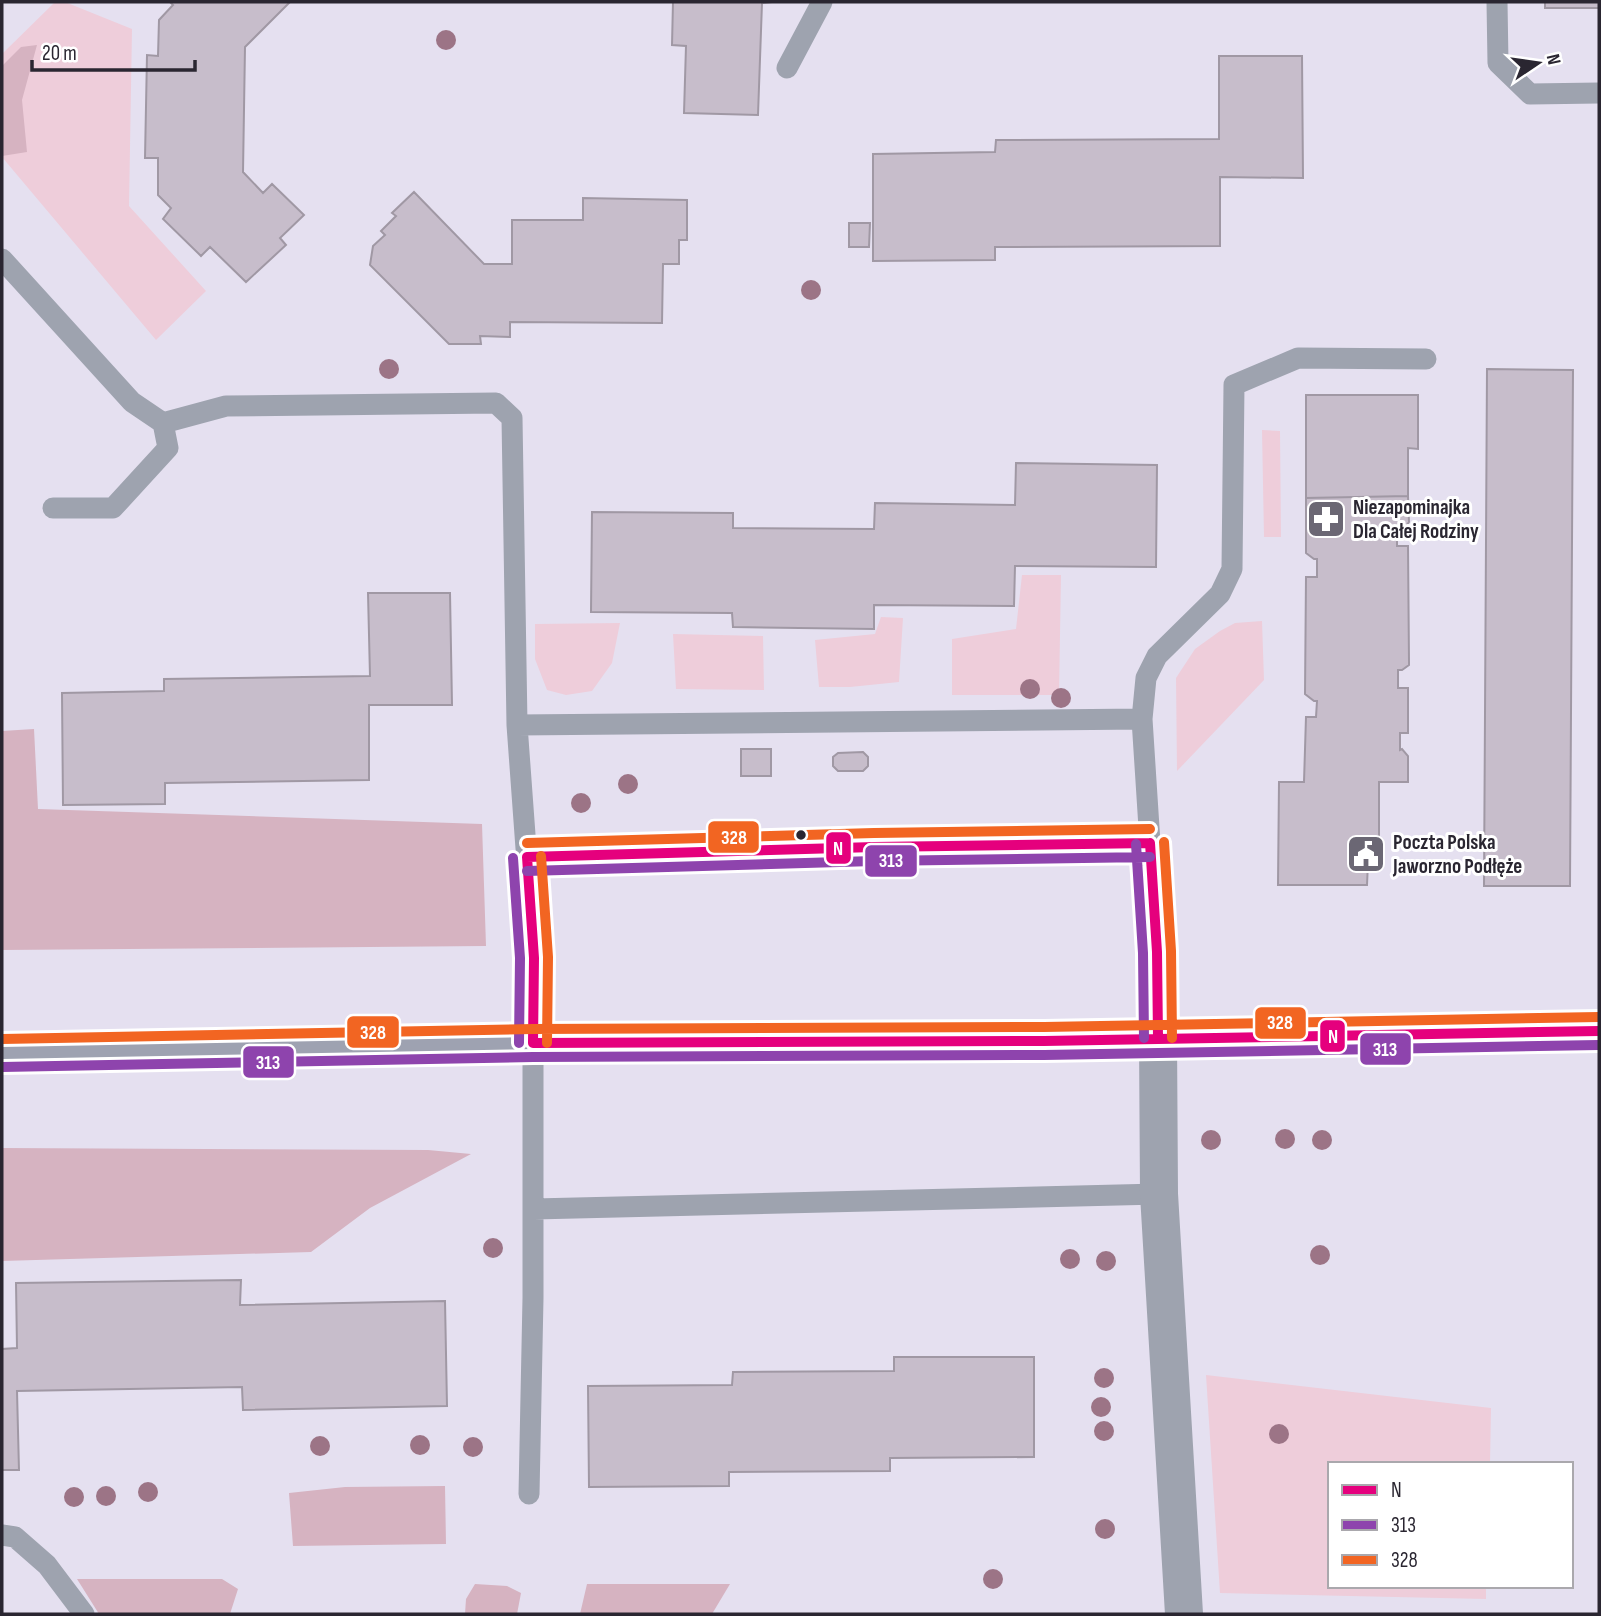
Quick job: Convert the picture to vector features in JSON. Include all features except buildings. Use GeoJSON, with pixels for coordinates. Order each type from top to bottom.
{"type":"FeatureCollection","features":[{"type":"Feature","properties":{"kind":"street"},"geometry":{"type":"LineString","coordinates":[[2,1053],[533,1043],[1030,1041],[1599,1031]]}},
{"type":"Feature","properties":{"kind":"street"},"geometry":{"type":"LineString","coordinates":[[1158,1038],[1158,1194],[1184,1614]]}},
{"type":"Feature","properties":{"kind":"lane"},"geometry":{"type":"LineString","coordinates":[[786,68],[822,2]]}},
{"type":"Feature","properties":{"kind":"lane"},"geometry":{"type":"LineString","coordinates":[[1497,2],[1498,63],[1530,94],[1599,93]]}},
{"type":"Feature","properties":{"kind":"lane"},"geometry":{"type":"LineString","coordinates":[[2,259],[132,402],[163,423],[167,448],[113,508],[53,508]]}},
{"type":"Feature","properties":{"kind":"lane"},"geometry":{"type":"LineString","coordinates":[[1158,1038],[1157,952],[1142,719],[1146,678],[1157,656],[1220,594],[1232,569],[1234,385],[1298,358],[1426,359]]}},
{"type":"Feature","properties":{"kind":"lane"},"geometry":{"type":"LineString","coordinates":[[163,423],[226,406],[496,403],[512,418],[517,725],[534,958],[534,1209],[528,1494]]}},
{"type":"Feature","properties":{"kind":"lane"},"geometry":{"type":"LineString","coordinates":[[517,725],[1142,719]]}},
{"type":"Feature","properties":{"kind":"lane"},"geometry":{"type":"LineString","coordinates":[[527,857],[1150,843]]}},
{"type":"Feature","properties":{"kind":"lane"},"geometry":{"type":"LineString","coordinates":[[534,1209],[1158,1194]]}},
{"type":"Feature","properties":{"kind":"lane"},"geometry":{"type":"LineString","coordinates":[[2,1535],[16,1537],[47,1565],[85,1614]]}},
{"type":"Feature","properties":{"kind":"shaded area"},"geometry":{"type":"Polygon","coordinates":[[[55,2],[65,2],[132,29],[129,206],[206,291],[156,340],[2,157],[2,54],[55,2]]]}},
{"type":"Feature","properties":{"kind":"shaded area"},"geometry":{"type":"Polygon","coordinates":[[[37,45],[22,100],[27,152],[2,156],[2,66],[21,47],[37,45]]]}},
{"type":"Feature","properties":{"kind":"shaded area"},"geometry":{"type":"Polygon","coordinates":[[[1262,430],[1280,431],[1281,537],[1264,537],[1262,430]]]}},
{"type":"Feature","properties":{"kind":"shaded area"},"geometry":{"type":"Polygon","coordinates":[[[1022,575],[1061,575],[1059,695],[952,695],[952,639],[1016,629],[1022,575]]]}},
{"type":"Feature","properties":{"kind":"shaded area"},"geometry":{"type":"Polygon","coordinates":[[[881,617],[903,618],[899,682],[819,687],[815,640],[875,634],[881,617]]]}},
{"type":"Feature","properties":{"kind":"shaded area"},"geometry":{"type":"Polygon","coordinates":[[[1262,621],[1264,680],[1177,771],[1176,678],[1195,649],[1220,631],[1235,623],[1262,621]]]}},
{"type":"Feature","properties":{"kind":"shaded area"},"geometry":{"type":"Polygon","coordinates":[[[620,623],[612,663],[592,691],[566,695],[547,690],[535,659],[535,624],[620,623]]]}},
{"type":"Feature","properties":{"kind":"shaded area"},"geometry":{"type":"Polygon","coordinates":[[[673,634],[763,636],[764,690],[676,689],[673,634]]]}},
{"type":"Feature","properties":{"kind":"shaded area"},"geometry":{"type":"Polygon","coordinates":[[[34,729],[38,809],[482,824],[486,946],[2,950],[2,731],[34,729]]]}},
{"type":"Feature","properties":{"kind":"shaded area"},"geometry":{"type":"Polygon","coordinates":[[[2,1148],[428,1150],[471,1154],[370,1208],[311,1252],[2,1261],[2,1148]]]}},
{"type":"Feature","properties":{"kind":"shaded area"},"geometry":{"type":"Polygon","coordinates":[[[1206,1375],[1491,1408],[1490,1462],[1328,1462],[1328,1588],[1486,1588],[1486,1599],[1220,1593],[1206,1375]]]}},
{"type":"Feature","properties":{"kind":"shaded area"},"geometry":{"type":"Polygon","coordinates":[[[445,1486],[446,1544],[293,1546],[289,1493],[345,1487],[445,1486]]]}},
{"type":"Feature","properties":{"kind":"shaded area"},"geometry":{"type":"Polygon","coordinates":[[[77,1579],[222,1579],[238,1589],[230,1614],[99,1614],[77,1579]]]}},
{"type":"Feature","properties":{"kind":"shaded area"},"geometry":{"type":"Polygon","coordinates":[[[475,1584],[507,1586],[521,1593],[517,1614],[465,1614],[466,1599],[475,1584]]]}},
{"type":"Feature","properties":{"kind":"shaded area"},"geometry":{"type":"Polygon","coordinates":[[[587,1584],[730,1584],[712,1614],[580,1614],[587,1584]]]}},
{"type":"Feature","properties":{"kind":"transit line","name":"328"},"geometry":{"type":"LineString","coordinates":[[527,843],[874,833],[1150,829]]}},
{"type":"Feature","properties":{"kind":"transit line","name":"328"},"geometry":{"type":"LineString","coordinates":[[1164,842],[1171,951],[1172,1038]]}},
{"type":"Feature","properties":{"kind":"transit line","name":"N"},"geometry":{"type":"LineString","coordinates":[[1150,843],[1157,952],[1158,1038]]}},
{"type":"Feature","properties":{"kind":"transit line","name":"N"},"geometry":{"type":"LineString","coordinates":[[527,857],[874,847],[1150,843]]}},
{"type":"Feature","properties":{"kind":"transit line","name":"313"},"geometry":{"type":"LineString","coordinates":[[1136,844],[1143,953],[1144,1038]]}},
{"type":"Feature","properties":{"kind":"transit line","name":"328"},"geometry":{"type":"LineString","coordinates":[[541,856],[548,957],[547,1043]]}},
{"type":"Feature","properties":{"kind":"transit line","name":"N"},"geometry":{"type":"LineString","coordinates":[[527,857],[534,958],[533,1043]]}},
{"type":"Feature","properties":{"kind":"transit line","name":"313"},"geometry":{"type":"LineString","coordinates":[[527,871],[874,861],[1150,857]]}},
{"type":"Feature","properties":{"kind":"transit line","name":"313"},"geometry":{"type":"LineString","coordinates":[[513,858],[520,958],[519,1043]]}},
{"type":"Feature","properties":{"kind":"transit line","name":"328"},"geometry":{"type":"LineString","coordinates":[[2,1039],[533,1029],[1044,1027],[1599,1017]]}},
{"type":"Feature","properties":{"kind":"transit line","name":"N"},"geometry":{"type":"LineString","coordinates":[[533,1043],[1044,1041],[1599,1031]]}},
{"type":"Feature","properties":{"kind":"transit line","name":"313"},"geometry":{"type":"LineString","coordinates":[[2,1067],[533,1057],[1044,1055],[1599,1045]]}},
{"type":"Feature","properties":{"kind":"place","name":"Niezapominajka Dla Całej Rodziny"},"geometry":{"type":"Point","coordinates":[1326,519]}},
{"type":"Feature","properties":{"kind":"place","name":"Poczta Polska Jaworzno Podłęże"},"geometry":{"type":"Point","coordinates":[1366,854]}}]}
